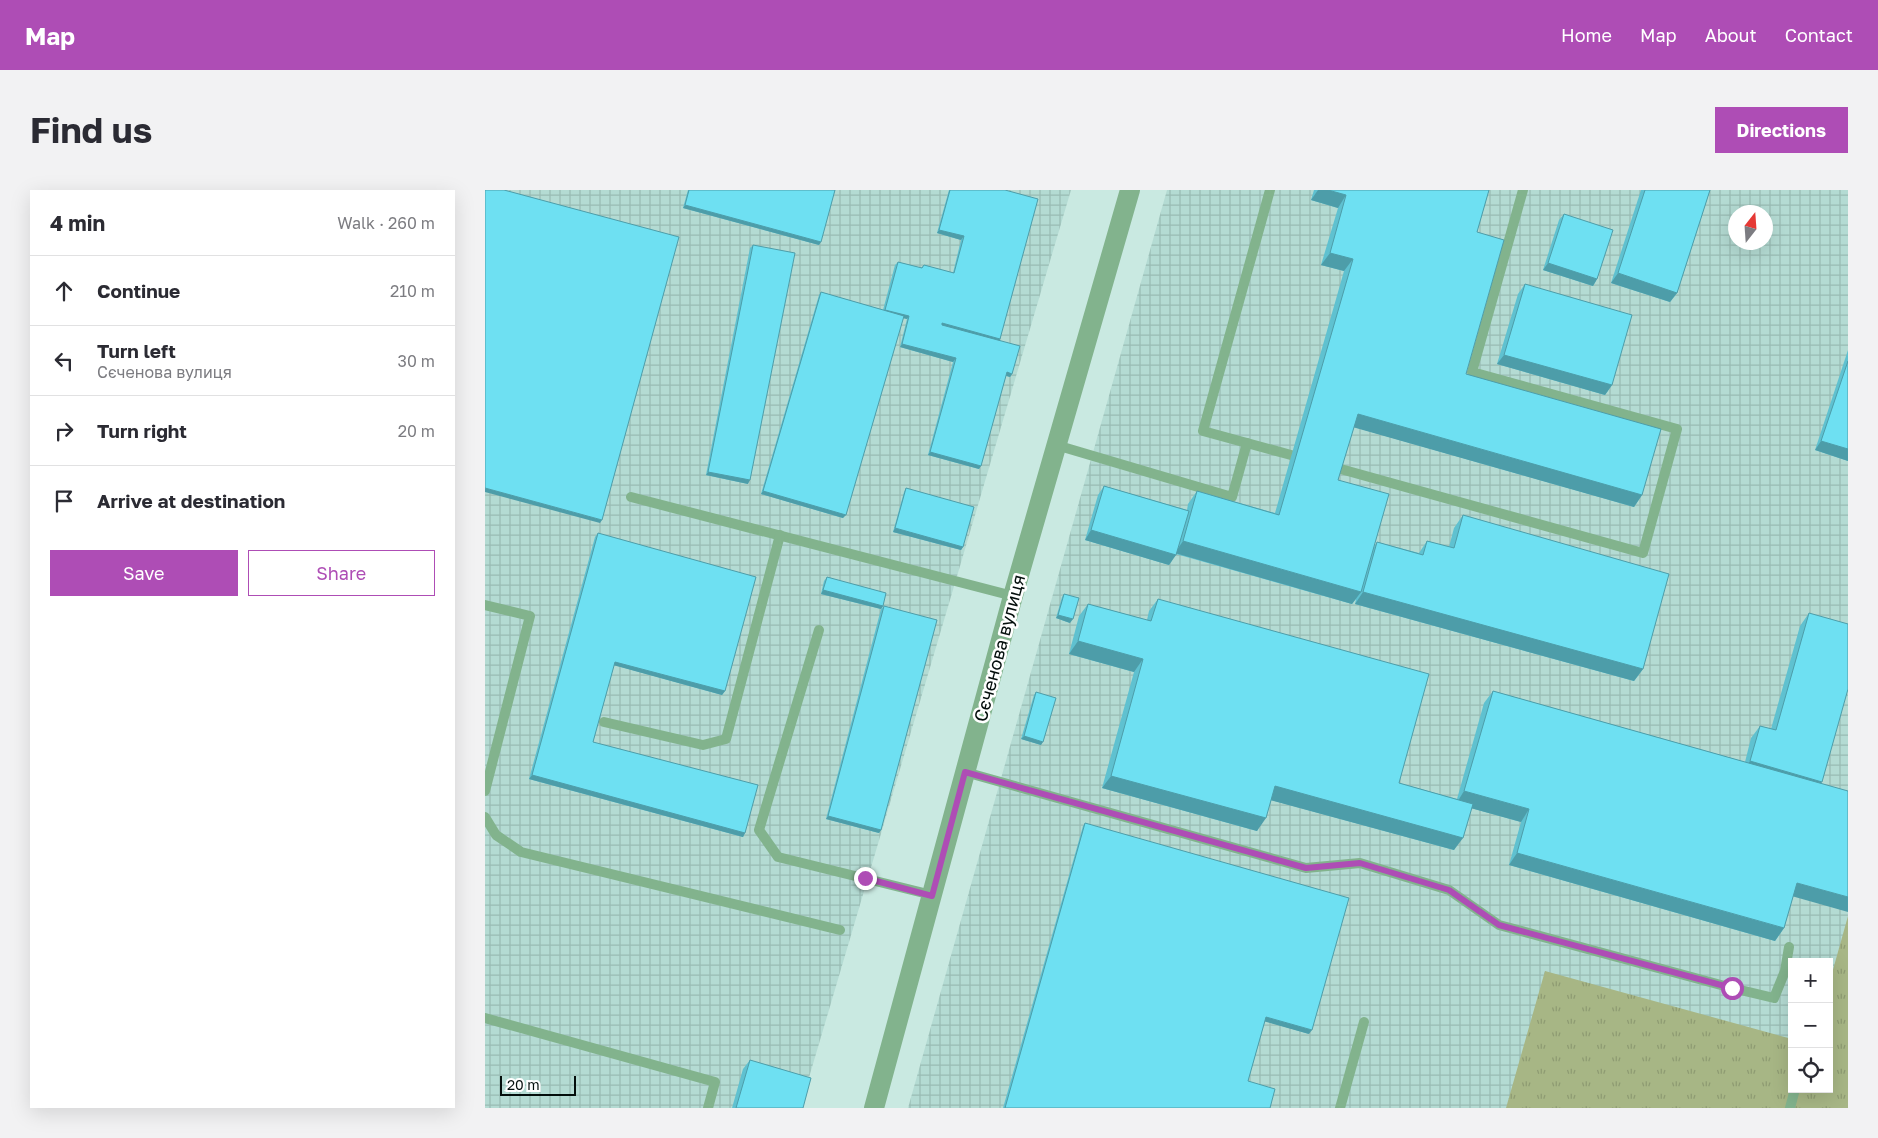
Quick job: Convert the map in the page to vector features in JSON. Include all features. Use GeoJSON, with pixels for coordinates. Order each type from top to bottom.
{"type":"FeatureCollection","features":[{"type":"Feature","properties":{"kind":"street","name":"Сєченова вулиця"},"geometry":{"type":"LineString","coordinates":[[874,1108],[1013,596],[1130,190]]}},
{"type":"Feature","properties":{"kind":"lane"},"geometry":{"type":"LineString","coordinates":[[1270,190],[1203,431],[1291,455]]}},
{"type":"Feature","properties":{"kind":"lane"},"geometry":{"type":"LineString","coordinates":[[1337,468],[1643,553],[1677,429],[1472,372],[1523,190]]}},
{"type":"Feature","properties":{"kind":"lane"},"geometry":{"type":"LineString","coordinates":[[1056,445],[1231,497],[1247,443]]}},
{"type":"Feature","properties":{"kind":"lane"},"geometry":{"type":"LineString","coordinates":[[631,497],[1013,596]]}},
{"type":"Feature","properties":{"kind":"lane"},"geometry":{"type":"LineString","coordinates":[[604,722],[703,745],[726,739],[780,536]]}},
{"type":"Feature","properties":{"kind":"lane"},"geometry":{"type":"LineString","coordinates":[[485,605],[530,616],[485,791]]}},
{"type":"Feature","properties":{"kind":"lane"},"geometry":{"type":"LineString","coordinates":[[819,630],[759,830],[778,857],[932,896]]}},
{"type":"Feature","properties":{"kind":"lane"},"geometry":{"type":"LineString","coordinates":[[965,772],[1306,868],[1360,863],[1449,890],[1499,925],[1773,998],[1785,971],[1789,947]]}},
{"type":"Feature","properties":{"kind":"lane"},"geometry":{"type":"LineString","coordinates":[[485,817],[496,835],[521,852],[840,930]]}},
{"type":"Feature","properties":{"kind":"lane"},"geometry":{"type":"LineString","coordinates":[[485,1018],[715,1082],[708,1108]]}},
{"type":"Feature","properties":{"kind":"lane"},"geometry":{"type":"LineString","coordinates":[[1340,1108],[1364,1022]]}},
{"type":"Feature","properties":{"kind":"lane"},"geometry":{"type":"LineString","coordinates":[[1790,1108],[1794,1093]]}},
{"type":"Feature","properties":{"kind":"shaded area"},"geometry":{"type":"Polygon","coordinates":[[[485,190],[1071,190],[800,1108],[485,1108],[485,190]]]}},
{"type":"Feature","properties":{"kind":"shaded area"},"geometry":{"type":"Polygon","coordinates":[[[1167,190],[1848,190],[1848,1108],[908,1108],[1167,190]]]}},
{"type":"Feature","properties":{"kind":"green space"},"geometry":{"type":"Polygon","coordinates":[[[1848,916],[1848,1108],[1506,1108],[1545,971],[1788,1038],[1788,1093],[1833,1093],[1833,970],[1848,916]]]}},
{"type":"Feature","properties":{"kind":"building"},"geometry":{"type":"Polygon","coordinates":[[[485,190],[504,190],[679,237],[602,520],[485,488],[485,190]]]}},
{"type":"Feature","properties":{"kind":"building"},"geometry":{"type":"Polygon","coordinates":[[[689,190],[835,190],[821,242],[685,205],[689,190]]]}},
{"type":"Feature","properties":{"kind":"building"},"geometry":{"type":"Polygon","coordinates":[[[950,190],[1005,190],[1038,199],[1000,339],[942,323],[942,325],[1020,346],[1012,374],[1007,372],[981,466],[930,452],[956,358],[902,344],[909,316],[885,310],[898,262],[922,268],[924,265],[954,273],[964,236],[939,230],[950,190]]]}},
{"type":"Feature","properties":{"kind":"building"},"geometry":{"type":"Polygon","coordinates":[[[1328,190],[1489,190],[1477,232],[1504,240],[1466,374],[1661,429],[1642,495],[1358,414],[1338,480],[1389,494],[1361,592],[1183,541],[1197,491],[1279,515],[1353,259],[1330,253],[1346,195],[1328,190]]]}},
{"type":"Feature","properties":{"kind":"building"},"geometry":{"type":"Polygon","coordinates":[[[1645,190],[1710,190],[1677,293],[1618,273],[1645,190]]]}},
{"type":"Feature","properties":{"kind":"building"},"geometry":{"type":"Polygon","coordinates":[[[1564,214],[1613,230],[1597,279],[1548,263],[1564,214]]]}},
{"type":"Feature","properties":{"kind":"building"},"geometry":{"type":"Polygon","coordinates":[[[753,245],[795,253],[750,480],[708,472],[753,245]]]}},
{"type":"Feature","properties":{"kind":"building"},"geometry":{"type":"Polygon","coordinates":[[[1525,284],[1632,315],[1612,385],[1504,355],[1525,284]]]}},
{"type":"Feature","properties":{"kind":"building"},"geometry":{"type":"Polygon","coordinates":[[[821,292],[904,316],[846,515],[763,491],[821,292]]]}},
{"type":"Feature","properties":{"kind":"building"},"geometry":{"type":"Polygon","coordinates":[[[1848,361],[1848,449],[1821,441],[1848,361]]]}},
{"type":"Feature","properties":{"kind":"building"},"geometry":{"type":"Polygon","coordinates":[[[1104,486],[1189,511],[1176,555],[1091,530],[1104,486]]]}},
{"type":"Feature","properties":{"kind":"building"},"geometry":{"type":"Polygon","coordinates":[[[906,488],[974,507],[963,547],[895,528],[906,488]]]}},
{"type":"Feature","properties":{"kind":"building"},"geometry":{"type":"Polygon","coordinates":[[[1463,515],[1669,574],[1643,669],[1363,592],[1377,542],[1423,555],[1427,541],[1454,548],[1463,515]]]}},
{"type":"Feature","properties":{"kind":"building"},"geometry":{"type":"Polygon","coordinates":[[[598,533],[756,577],[725,691],[615,662],[593,742],[758,785],[745,833],[532,775],[598,533]]]}},
{"type":"Feature","properties":{"kind":"building"},"geometry":{"type":"Polygon","coordinates":[[[827,577],[886,593],[883,606],[823,590],[827,577]]]}},
{"type":"Feature","properties":{"kind":"building"},"geometry":{"type":"Polygon","coordinates":[[[1064,594],[1079,598],[1073,619],[1058,615],[1064,594]]]}},
{"type":"Feature","properties":{"kind":"building"},"geometry":{"type":"Polygon","coordinates":[[[1158,599],[1429,674],[1399,783],[1473,804],[1463,838],[1275,786],[1266,818],[1111,776],[1143,659],[1078,641],[1088,604],[1151,621],[1158,599]]]}},
{"type":"Feature","properties":{"kind":"building"},"geometry":{"type":"Polygon","coordinates":[[[884,606],[937,620],[881,830],[828,816],[884,606]]]}},
{"type":"Feature","properties":{"kind":"building"},"geometry":{"type":"Polygon","coordinates":[[[1809,613],[1848,624],[1848,689],[1822,782],[1750,761],[1760,726],[1776,730],[1809,613]]]}},
{"type":"Feature","properties":{"kind":"building"},"geometry":{"type":"Polygon","coordinates":[[[1493,691],[1848,791],[1848,897],[1797,883],[1784,928],[1517,853],[1529,809],[1464,791],[1493,691]]]}},
{"type":"Feature","properties":{"kind":"building"},"geometry":{"type":"Polygon","coordinates":[[[1036,692],[1056,698],[1043,742],[1024,736],[1036,692]]]}},
{"type":"Feature","properties":{"kind":"building"},"geometry":{"type":"Polygon","coordinates":[[[1085,823],[1349,898],[1312,1030],[1266,1017],[1248,1081],[1275,1089],[1270,1108],[1005,1108],[1085,823]]]}},
{"type":"Feature","properties":{"kind":"building"},"geometry":{"type":"Polygon","coordinates":[[[750,1060],[811,1078],[803,1108],[736,1108],[750,1060]]]}},
{"type":"Feature","properties":{"kind":"route"},"geometry":{"type":"LineString","coordinates":[[865,878],[932,896],[965,772],[1306,868],[1360,863],[1449,890],[1499,925],[1732,988]]}}]}
